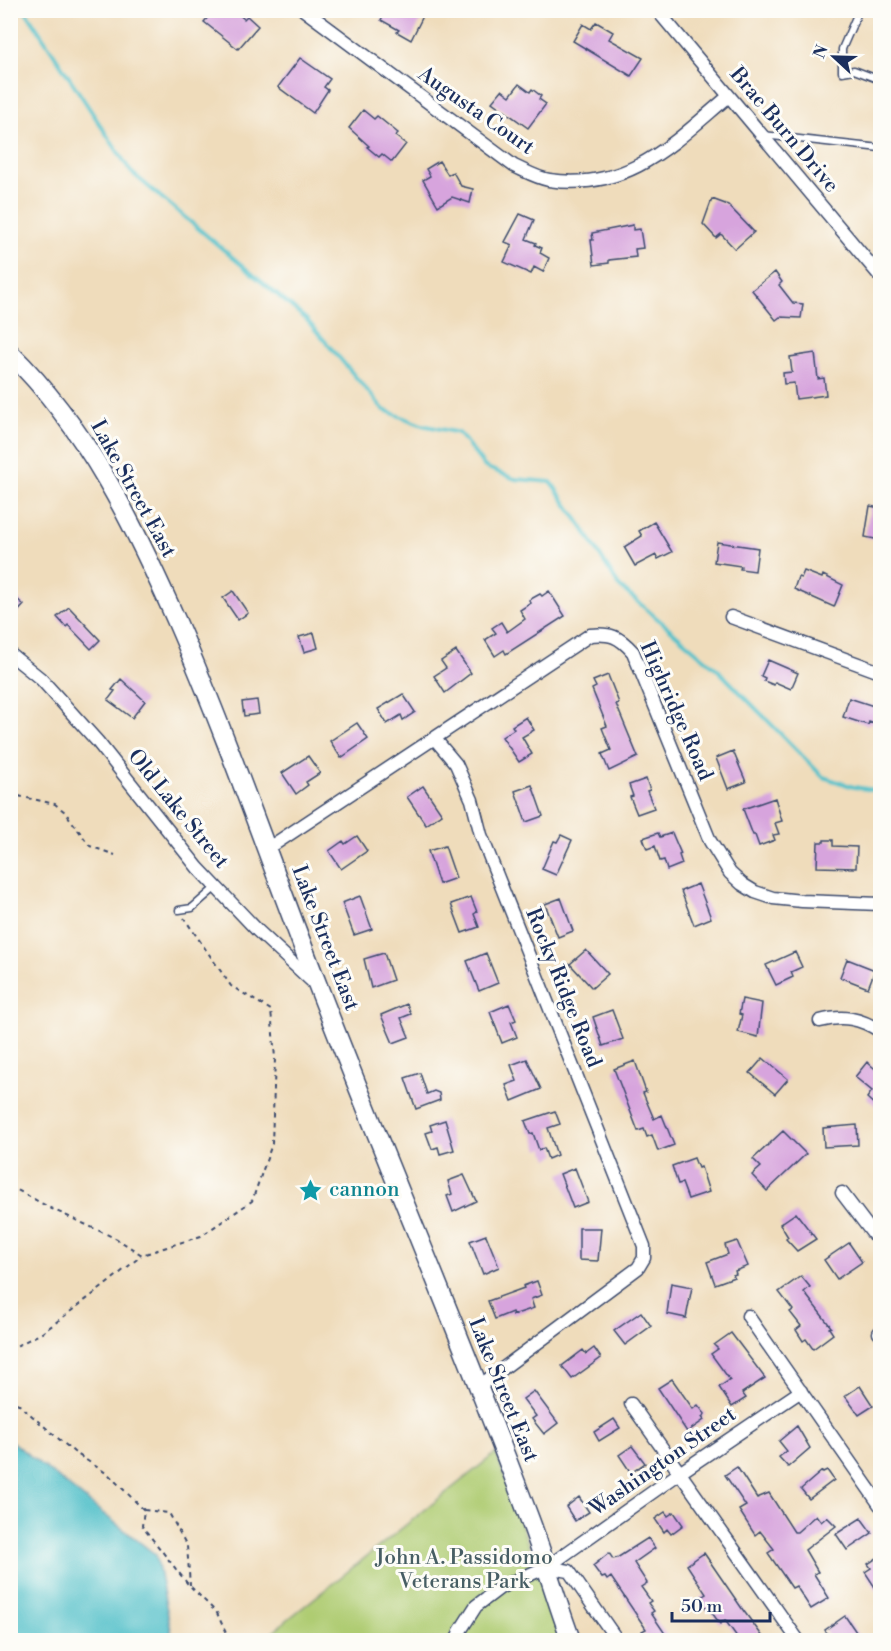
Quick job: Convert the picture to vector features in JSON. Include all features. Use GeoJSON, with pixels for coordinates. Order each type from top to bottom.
{"type":"FeatureCollection","features":[{"type":"Feature","properties":{"kind":"main road","name":"Lake Street East"},"geometry":{"type":"LineString","coordinates":[[10,353],[36,378],[66,416],[101,468],[131,524],[196,665],[318,987],[478,1387],[547,1567],[553,1592],[571,1641]]}},
{"type":"Feature","properties":{"kind":"street","name":"Augusta Court"},"geometry":{"type":"LineString","coordinates":[[303,10],[514,166],[546,180],[577,182],[617,176],[658,155],[729,96]]}},
{"type":"Feature","properties":{"kind":"street","name":"Brae Burn Drive"},"geometry":{"type":"LineString","coordinates":[[657,10],[880,276]]}},
{"type":"Feature","properties":{"kind":"street"},"geometry":{"type":"LineString","coordinates":[[731,617],[880,672]]}},
{"type":"Feature","properties":{"kind":"street","name":"Highridge Road"},"geometry":{"type":"LineString","coordinates":[[267,849],[590,635],[605,633],[623,641],[633,652],[710,840],[730,873],[755,892],[773,898],[880,904]]}},
{"type":"Feature","properties":{"kind":"street","name":"Old Lake Street"},"geometry":{"type":"LineString","coordinates":[[10,654],[41,679],[89,732],[171,836],[216,887],[258,931],[318,987]]}},
{"type":"Feature","properties":{"kind":"street","name":"Rocky Ridge Road"},"geometry":{"type":"LineString","coordinates":[[435,739],[456,764],[472,800],[482,835],[644,1246],[644,1258],[638,1268],[478,1387]]}},
{"type":"Feature","properties":{"kind":"street"},"geometry":{"type":"LineString","coordinates":[[820,1021],[842,1017],[853,1018],[864,1021],[880,1031]]}},
{"type":"Feature","properties":{"kind":"street"},"geometry":{"type":"LineString","coordinates":[[842,1193],[880,1243]]}},
{"type":"Feature","properties":{"kind":"street"},"geometry":{"type":"LineString","coordinates":[[748,1316],[880,1505]]}},
{"type":"Feature","properties":{"kind":"street","name":"Washington Street"},"geometry":{"type":"LineString","coordinates":[[457,1641],[460,1631],[476,1606],[501,1587],[547,1567],[801,1391]]}},
{"type":"Feature","properties":{"kind":"street"},"geometry":{"type":"LineString","coordinates":[[631,1404],[798,1641]]}},
{"type":"Feature","properties":{"kind":"street"},"geometry":{"type":"LineString","coordinates":[[547,1567],[568,1572],[618,1641]]}},
{"type":"Feature","properties":{"kind":"lane"},"geometry":{"type":"LineString","coordinates":[[859,10],[842,49],[842,72],[854,70],[880,80]]}},
{"type":"Feature","properties":{"kind":"lane"},"geometry":{"type":"LineString","coordinates":[[762,135],[880,148]]}},
{"type":"Feature","properties":{"kind":"lane"},"geometry":{"type":"LineString","coordinates":[[179,910],[192,908],[216,887]]}},
{"type":"Feature","properties":{"kind":"path"},"geometry":{"type":"LineString","coordinates":[[10,797],[14,795],[55,804],[65,812],[90,846],[115,855]]}},
{"type":"Feature","properties":{"kind":"path"},"geometry":{"type":"LineString","coordinates":[[10,1351],[42,1333],[142,1255],[201,1236],[252,1201],[272,1144],[275,1058],[271,1010],[231,986],[179,910]]}},
{"type":"Feature","properties":{"kind":"path"},"geometry":{"type":"LineString","coordinates":[[10,1186],[52,1209],[117,1239],[142,1255]]}},
{"type":"Feature","properties":{"kind":"path"},"geometry":{"type":"LineString","coordinates":[[10,1397],[74,1452],[109,1475],[144,1510],[169,1513],[187,1546],[190,1587]]}},
{"type":"Feature","properties":{"kind":"path"},"geometry":{"type":"LineString","coordinates":[[144,1510],[142,1526],[190,1587],[217,1614],[228,1639]]}},
{"type":"Feature","properties":{"kind":"green space","name":"John A. Passidomo Veterans Park"},"geometry":{"type":"Polygon","coordinates":[[[496,1453],[562,1640],[263,1640],[267,1636],[496,1453]]]}},
{"type":"Feature","properties":{"kind":"water"},"geometry":{"type":"Polygon","coordinates":[[[11,1441],[156,1555],[173,1640],[11,1640],[11,1441]]]}},
{"type":"Feature","properties":{"kind":"building"},"geometry":{"type":"Polygon","coordinates":[[[202,10],[234,10],[244,19],[247,16],[258,26],[238,49],[204,22],[209,16],[202,10]]]}},
{"type":"Feature","properties":{"kind":"building"},"geometry":{"type":"Polygon","coordinates":[[[386,10],[426,10],[411,40],[381,20],[386,10]]]}},
{"type":"Feature","properties":{"kind":"building"},"geometry":{"type":"Polygon","coordinates":[[[596,22],[613,32],[609,39],[643,58],[631,76],[573,41],[583,24],[591,29],[596,22]]]}},
{"type":"Feature","properties":{"kind":"building"},"geometry":{"type":"Polygon","coordinates":[[[300,58],[330,79],[324,87],[328,90],[313,113],[278,87],[300,58]]]}},
{"type":"Feature","properties":{"kind":"building"},"geometry":{"type":"Polygon","coordinates":[[[519,84],[530,92],[532,89],[541,96],[539,99],[546,104],[528,128],[492,102],[502,90],[510,96],[519,84]]]}},
{"type":"Feature","properties":{"kind":"building"},"geometry":{"type":"Polygon","coordinates":[[[363,110],[374,119],[377,116],[398,133],[395,136],[406,144],[392,162],[382,154],[379,157],[349,128],[363,110]]]}},
{"type":"Feature","properties":{"kind":"building"},"geometry":{"type":"Polygon","coordinates":[[[439,161],[448,175],[453,172],[461,186],[473,189],[470,203],[452,197],[438,206],[423,180],[430,176],[426,169],[439,161]]]}},
{"type":"Feature","properties":{"kind":"building"},"geometry":{"type":"Polygon","coordinates":[[[712,199],[728,205],[754,232],[735,249],[721,234],[716,238],[703,224],[712,199]]]}},
{"type":"Feature","properties":{"kind":"building"},"geometry":{"type":"Polygon","coordinates":[[[520,214],[534,220],[526,239],[536,243],[535,245],[542,248],[540,253],[549,258],[543,272],[534,267],[531,274],[504,262],[512,245],[505,242],[520,214]]]}},
{"type":"Feature","properties":{"kind":"building"},"geometry":{"type":"Polygon","coordinates":[[[633,225],[633,230],[640,229],[643,248],[635,249],[636,257],[609,260],[609,263],[594,265],[592,233],[633,225]]]}},
{"type":"Feature","properties":{"kind":"building"},"geometry":{"type":"Polygon","coordinates":[[[775,272],[782,282],[779,285],[793,303],[803,304],[801,318],[780,317],[776,320],[752,290],[775,272]]]}},
{"type":"Feature","properties":{"kind":"building"},"geometry":{"type":"Polygon","coordinates":[[[815,353],[818,379],[824,378],[826,395],[796,399],[794,383],[784,384],[783,373],[792,372],[790,357],[815,353]]]}},
{"type":"Feature","properties":{"kind":"building"},"geometry":{"type":"Polygon","coordinates":[[[870,506],[880,508],[880,540],[865,537],[870,506]]]}},
{"type":"Feature","properties":{"kind":"building"},"geometry":{"type":"Polygon","coordinates":[[[654,522],[672,552],[658,559],[656,555],[635,566],[624,547],[642,536],[639,531],[654,522]]]}},
{"type":"Feature","properties":{"kind":"building"},"geometry":{"type":"Polygon","coordinates":[[[717,542],[758,548],[755,571],[740,569],[741,566],[714,562],[717,542]]]}},
{"type":"Feature","properties":{"kind":"building"},"geometry":{"type":"Polygon","coordinates":[[[804,571],[822,578],[823,575],[843,585],[834,607],[794,589],[798,577],[801,578],[804,571]]]}},
{"type":"Feature","properties":{"kind":"building"},"geometry":{"type":"Polygon","coordinates":[[[233,591],[248,613],[238,620],[223,598],[233,591]]]}},
{"type":"Feature","properties":{"kind":"building"},"geometry":{"type":"Polygon","coordinates":[[[549,591],[565,616],[506,654],[504,650],[495,656],[485,640],[496,633],[492,628],[501,622],[507,632],[525,619],[520,610],[531,603],[529,600],[549,591]]]}},
{"type":"Feature","properties":{"kind":"building"},"geometry":{"type":"Polygon","coordinates":[[[10,593],[24,605],[10,620],[10,593]]]}},
{"type":"Feature","properties":{"kind":"building"},"geometry":{"type":"Polygon","coordinates":[[[69,607],[100,640],[91,649],[57,617],[69,607]]]}},
{"type":"Feature","properties":{"kind":"building"},"geometry":{"type":"Polygon","coordinates":[[[314,633],[318,648],[304,652],[299,637],[314,633]]]}},
{"type":"Feature","properties":{"kind":"building"},"geometry":{"type":"Polygon","coordinates":[[[456,651],[471,673],[445,693],[434,676],[446,668],[441,661],[456,651]]]}},
{"type":"Feature","properties":{"kind":"building"},"geometry":{"type":"Polygon","coordinates":[[[768,660],[798,673],[791,689],[775,682],[774,685],[764,681],[765,678],[761,676],[768,660]]]}},
{"type":"Feature","properties":{"kind":"building"},"geometry":{"type":"Polygon","coordinates":[[[608,675],[619,703],[616,704],[638,757],[609,771],[602,754],[611,750],[602,728],[607,726],[592,689],[596,687],[593,681],[608,675]]]}},
{"type":"Feature","properties":{"kind":"building"},"geometry":{"type":"Polygon","coordinates":[[[121,679],[145,701],[132,718],[108,700],[115,691],[112,690],[121,679]]]}},
{"type":"Feature","properties":{"kind":"building"},"geometry":{"type":"Polygon","coordinates":[[[403,694],[415,712],[403,720],[401,715],[387,724],[378,709],[403,694]]]}},
{"type":"Feature","properties":{"kind":"building"},"geometry":{"type":"Polygon","coordinates":[[[849,698],[880,708],[880,726],[869,722],[868,725],[843,717],[849,698]]]}},
{"type":"Feature","properties":{"kind":"building"},"geometry":{"type":"Polygon","coordinates":[[[257,700],[259,714],[244,716],[242,702],[257,700]]]}},
{"type":"Feature","properties":{"kind":"building"},"geometry":{"type":"Polygon","coordinates":[[[526,717],[534,730],[522,737],[532,754],[519,762],[502,737],[514,729],[512,726],[526,717]]]}},
{"type":"Feature","properties":{"kind":"building"},"geometry":{"type":"Polygon","coordinates":[[[357,723],[368,739],[341,758],[330,741],[357,723]]]}},
{"type":"Feature","properties":{"kind":"building"},"geometry":{"type":"Polygon","coordinates":[[[733,751],[746,782],[728,789],[716,758],[733,751]]]}},
{"type":"Feature","properties":{"kind":"building"},"geometry":{"type":"Polygon","coordinates":[[[308,756],[320,773],[306,782],[308,785],[296,794],[282,773],[308,756]]]}},
{"type":"Feature","properties":{"kind":"building"},"geometry":{"type":"Polygon","coordinates":[[[646,779],[650,790],[647,791],[654,808],[637,814],[630,797],[633,796],[629,785],[646,779]]]}},
{"type":"Feature","properties":{"kind":"building"},"geometry":{"type":"Polygon","coordinates":[[[532,785],[543,816],[526,822],[515,791],[532,785]]]}},
{"type":"Feature","properties":{"kind":"building"},"geometry":{"type":"Polygon","coordinates":[[[423,786],[442,814],[426,825],[407,797],[423,786]]]}},
{"type":"Feature","properties":{"kind":"building"},"geometry":{"type":"Polygon","coordinates":[[[775,798],[782,821],[775,823],[779,834],[773,835],[775,840],[759,846],[743,809],[775,798]]]}},
{"type":"Feature","properties":{"kind":"building"},"geometry":{"type":"Polygon","coordinates":[[[658,833],[660,837],[672,833],[681,854],[679,855],[682,864],[667,870],[664,860],[660,861],[655,846],[647,849],[643,838],[658,833]]]}},
{"type":"Feature","properties":{"kind":"building"},"geometry":{"type":"Polygon","coordinates":[[[561,835],[572,840],[556,875],[542,869],[554,841],[557,842],[561,835]]]}},
{"type":"Feature","properties":{"kind":"building"},"geometry":{"type":"Polygon","coordinates":[[[357,836],[367,851],[341,869],[329,851],[343,841],[345,844],[357,836]]]}},
{"type":"Feature","properties":{"kind":"building"},"geometry":{"type":"Polygon","coordinates":[[[824,840],[833,840],[833,846],[857,847],[856,868],[817,867],[818,842],[824,842],[824,840]]]}},
{"type":"Feature","properties":{"kind":"building"},"geometry":{"type":"Polygon","coordinates":[[[445,846],[456,878],[439,884],[428,851],[445,846]]]}},
{"type":"Feature","properties":{"kind":"building"},"geometry":{"type":"Polygon","coordinates":[[[698,884],[711,918],[694,925],[681,891],[698,884]]]}},
{"type":"Feature","properties":{"kind":"building"},"geometry":{"type":"Polygon","coordinates":[[[360,896],[372,929],[354,935],[342,903],[360,896]]]}},
{"type":"Feature","properties":{"kind":"building"},"geometry":{"type":"Polygon","coordinates":[[[471,897],[477,912],[474,914],[479,927],[462,933],[451,904],[471,897]]]}},
{"type":"Feature","properties":{"kind":"building"},"geometry":{"type":"Polygon","coordinates":[[[561,898],[573,931],[558,937],[545,904],[561,898]]]}},
{"type":"Feature","properties":{"kind":"building"},"geometry":{"type":"Polygon","coordinates":[[[586,950],[608,974],[592,988],[570,964],[586,950]]]}},
{"type":"Feature","properties":{"kind":"building"},"geometry":{"type":"Polygon","coordinates":[[[795,952],[802,967],[791,972],[793,977],[776,985],[766,965],[795,952]]]}},
{"type":"Feature","properties":{"kind":"building"},"geometry":{"type":"Polygon","coordinates":[[[384,953],[393,980],[371,988],[364,959],[384,953]]]}},
{"type":"Feature","properties":{"kind":"building"},"geometry":{"type":"Polygon","coordinates":[[[486,953],[498,983],[479,991],[467,961],[486,953]]]}},
{"type":"Feature","properties":{"kind":"building"},"geometry":{"type":"Polygon","coordinates":[[[847,959],[875,970],[868,988],[840,977],[847,959]]]}},
{"type":"Feature","properties":{"kind":"building"},"geometry":{"type":"Polygon","coordinates":[[[742,999],[762,1003],[758,1037],[738,1032],[742,1015],[739,1014],[742,999]]]}},
{"type":"Feature","properties":{"kind":"building"},"geometry":{"type":"Polygon","coordinates":[[[407,1004],[411,1014],[401,1018],[409,1037],[393,1043],[381,1015],[407,1004]]]}},
{"type":"Feature","properties":{"kind":"building"},"geometry":{"type":"Polygon","coordinates":[[[509,1004],[516,1020],[511,1022],[517,1037],[502,1043],[490,1012],[509,1004]]]}},
{"type":"Feature","properties":{"kind":"building"},"geometry":{"type":"Polygon","coordinates":[[[612,1010],[623,1039],[603,1046],[593,1017],[612,1010]]]}},
{"type":"Feature","properties":{"kind":"building"},"geometry":{"type":"Polygon","coordinates":[[[763,1058],[788,1079],[775,1094],[750,1073],[763,1058]]]}},
{"type":"Feature","properties":{"kind":"building"},"geometry":{"type":"Polygon","coordinates":[[[527,1059],[541,1089],[512,1101],[506,1085],[517,1081],[511,1065],[527,1059]]]}},
{"type":"Feature","properties":{"kind":"building"},"geometry":{"type":"Polygon","coordinates":[[[635,1061],[646,1092],[643,1093],[654,1119],[662,1115],[674,1145],[658,1151],[652,1135],[647,1137],[644,1129],[638,1131],[614,1069],[635,1061]]]}},
{"type":"Feature","properties":{"kind":"building"},"geometry":{"type":"Polygon","coordinates":[[[867,1062],[880,1073],[880,1100],[876,1106],[867,1098],[872,1091],[855,1077],[867,1062]]]}},
{"type":"Feature","properties":{"kind":"building"},"geometry":{"type":"Polygon","coordinates":[[[420,1073],[427,1094],[434,1091],[439,1093],[440,1100],[416,1109],[405,1078],[420,1073]]]}},
{"type":"Feature","properties":{"kind":"building"},"geometry":{"type":"Polygon","coordinates":[[[555,1111],[560,1124],[548,1128],[557,1155],[548,1159],[544,1148],[539,1150],[533,1133],[530,1134],[525,1121],[555,1111]]]}},
{"type":"Feature","properties":{"kind":"building"},"geometry":{"type":"Polygon","coordinates":[[[445,1120],[454,1150],[440,1154],[438,1147],[432,1149],[426,1133],[432,1131],[430,1125],[445,1120]]]}},
{"type":"Feature","properties":{"kind":"building"},"geometry":{"type":"Polygon","coordinates":[[[857,1125],[858,1145],[824,1147],[823,1128],[857,1125]]]}},
{"type":"Feature","properties":{"kind":"building"},"geometry":{"type":"Polygon","coordinates":[[[783,1131],[806,1154],[767,1191],[752,1175],[761,1167],[753,1159],[783,1131]]]}},
{"type":"Feature","properties":{"kind":"building"},"geometry":{"type":"Polygon","coordinates":[[[694,1158],[698,1168],[701,1167],[709,1192],[688,1199],[682,1183],[678,1184],[672,1166],[694,1158]]]}},
{"type":"Feature","properties":{"kind":"building"},"geometry":{"type":"Polygon","coordinates":[[[575,1168],[588,1202],[573,1208],[560,1174],[575,1168]]]}},
{"type":"Feature","properties":{"kind":"building"},"geometry":{"type":"Polygon","coordinates":[[[464,1175],[476,1201],[453,1212],[447,1196],[452,1194],[448,1181],[464,1175]]]}},
{"type":"Feature","properties":{"kind":"building"},"geometry":{"type":"Polygon","coordinates":[[[796,1213],[816,1239],[797,1251],[786,1239],[788,1237],[780,1224],[796,1213]]]}},
{"type":"Feature","properties":{"kind":"building"},"geometry":{"type":"Polygon","coordinates":[[[579,1228],[601,1228],[598,1261],[579,1260],[579,1228]]]}},
{"type":"Feature","properties":{"kind":"building"},"geometry":{"type":"Polygon","coordinates":[[[486,1235],[499,1267],[483,1274],[470,1241],[486,1235]]]}},
{"type":"Feature","properties":{"kind":"building"},"geometry":{"type":"Polygon","coordinates":[[[737,1241],[748,1266],[735,1271],[734,1277],[715,1284],[707,1262],[728,1254],[725,1245],[737,1241]]]}},
{"type":"Feature","properties":{"kind":"building"},"geometry":{"type":"Polygon","coordinates":[[[849,1243],[862,1262],[837,1279],[824,1260],[849,1243]]]}},
{"type":"Feature","properties":{"kind":"building"},"geometry":{"type":"Polygon","coordinates":[[[801,1276],[810,1287],[804,1292],[831,1327],[829,1328],[833,1334],[813,1349],[806,1339],[803,1341],[796,1330],[801,1326],[790,1312],[793,1310],[779,1292],[801,1276]]]}},
{"type":"Feature","properties":{"kind":"building"},"geometry":{"type":"Polygon","coordinates":[[[537,1281],[542,1295],[531,1299],[534,1308],[513,1315],[512,1312],[495,1319],[488,1301],[537,1281]]]}},
{"type":"Feature","properties":{"kind":"building"},"geometry":{"type":"Polygon","coordinates":[[[671,1283],[692,1287],[686,1318],[667,1314],[671,1283]]]}},
{"type":"Feature","properties":{"kind":"building"},"geometry":{"type":"Polygon","coordinates":[[[641,1312],[651,1326],[625,1345],[614,1331],[641,1312]]]}},
{"type":"Feature","properties":{"kind":"building"},"geometry":{"type":"Polygon","coordinates":[[[731,1333],[765,1378],[742,1393],[746,1398],[732,1407],[719,1387],[730,1380],[711,1354],[718,1349],[714,1345],[731,1333]]]}},
{"type":"Feature","properties":{"kind":"building"},"geometry":{"type":"Polygon","coordinates":[[[594,1348],[601,1358],[572,1379],[562,1366],[583,1350],[586,1354],[594,1348]]]}},
{"type":"Feature","properties":{"kind":"building"},"geometry":{"type":"Polygon","coordinates":[[[672,1379],[693,1409],[698,1405],[705,1414],[702,1417],[704,1420],[687,1432],[658,1388],[672,1379]]]}},
{"type":"Feature","properties":{"kind":"building"},"geometry":{"type":"Polygon","coordinates":[[[860,1386],[873,1406],[859,1415],[845,1396],[860,1386]]]}},
{"type":"Feature","properties":{"kind":"building"},"geometry":{"type":"Polygon","coordinates":[[[534,1391],[558,1423],[544,1434],[532,1419],[536,1416],[523,1399],[534,1391]]]}},
{"type":"Feature","properties":{"kind":"building"},"geometry":{"type":"Polygon","coordinates":[[[614,1419],[620,1428],[599,1441],[594,1432],[614,1419]]]}},
{"type":"Feature","properties":{"kind":"building"},"geometry":{"type":"Polygon","coordinates":[[[797,1426],[810,1448],[788,1467],[779,1457],[787,1451],[779,1441],[797,1426]]]}},
{"type":"Feature","properties":{"kind":"building"},"geometry":{"type":"Polygon","coordinates":[[[632,1446],[645,1463],[631,1473],[619,1455],[632,1446]]]}},
{"type":"Feature","properties":{"kind":"building"},"geometry":{"type":"Polygon","coordinates":[[[737,1467],[757,1498],[769,1493],[794,1532],[797,1532],[816,1515],[821,1522],[827,1517],[836,1526],[805,1550],[818,1572],[814,1574],[829,1598],[811,1609],[796,1586],[792,1588],[768,1553],[774,1549],[760,1531],[755,1535],[739,1510],[746,1506],[725,1475],[737,1467]]]}},
{"type":"Feature","properties":{"kind":"building"},"geometry":{"type":"Polygon","coordinates":[[[827,1470],[834,1480],[809,1499],[801,1489],[822,1471],[827,1470]]]}},
{"type":"Feature","properties":{"kind":"building"},"geometry":{"type":"Polygon","coordinates":[[[579,1497],[589,1512],[575,1521],[566,1507],[579,1497]]]}},
{"type":"Feature","properties":{"kind":"building"},"geometry":{"type":"Polygon","coordinates":[[[665,1512],[668,1516],[674,1512],[683,1525],[671,1534],[667,1529],[664,1532],[655,1519],[665,1512]]]}},
{"type":"Feature","properties":{"kind":"building"},"geometry":{"type":"Polygon","coordinates":[[[861,1518],[872,1533],[847,1550],[836,1534],[861,1518]]]}},
{"type":"Feature","properties":{"kind":"building"},"geometry":{"type":"Polygon","coordinates":[[[648,1538],[655,1548],[634,1563],[647,1583],[641,1587],[651,1601],[648,1603],[654,1611],[651,1613],[670,1641],[649,1641],[642,1631],[646,1629],[611,1577],[607,1580],[605,1577],[602,1578],[593,1566],[609,1553],[613,1559],[617,1558],[648,1538]]]}},
{"type":"Feature","properties":{"kind":"building"},"geometry":{"type":"Polygon","coordinates":[[[704,1553],[766,1641],[740,1641],[725,1620],[720,1624],[710,1610],[708,1611],[700,1598],[706,1594],[687,1565],[704,1553]]]}},
{"type":"Feature","properties":{"kind":"building"},"geometry":{"type":"Polygon","coordinates":[[[880,1556],[880,1595],[865,1572],[871,1568],[868,1564],[880,1556]]]}},
{"type":"Feature","properties":{"kind":"building"},"geometry":{"type":"Polygon","coordinates":[[[845,1616],[862,1641],[831,1641],[825,1630],[845,1616]]]}},
{"type":"Feature","properties":{"kind":"waterway"},"geometry":{"type":"LineString","coordinates":[[25,10],[131,172],[306,319],[384,410],[422,425],[459,433],[485,467],[515,479],[551,482],[619,586],[718,670],[823,777],[854,787],[880,791]]}},
{"type":"Feature","properties":{"kind":"place","name":"cannon"},"geometry":{"type":"Point","coordinates":[311,1190]}}]}
